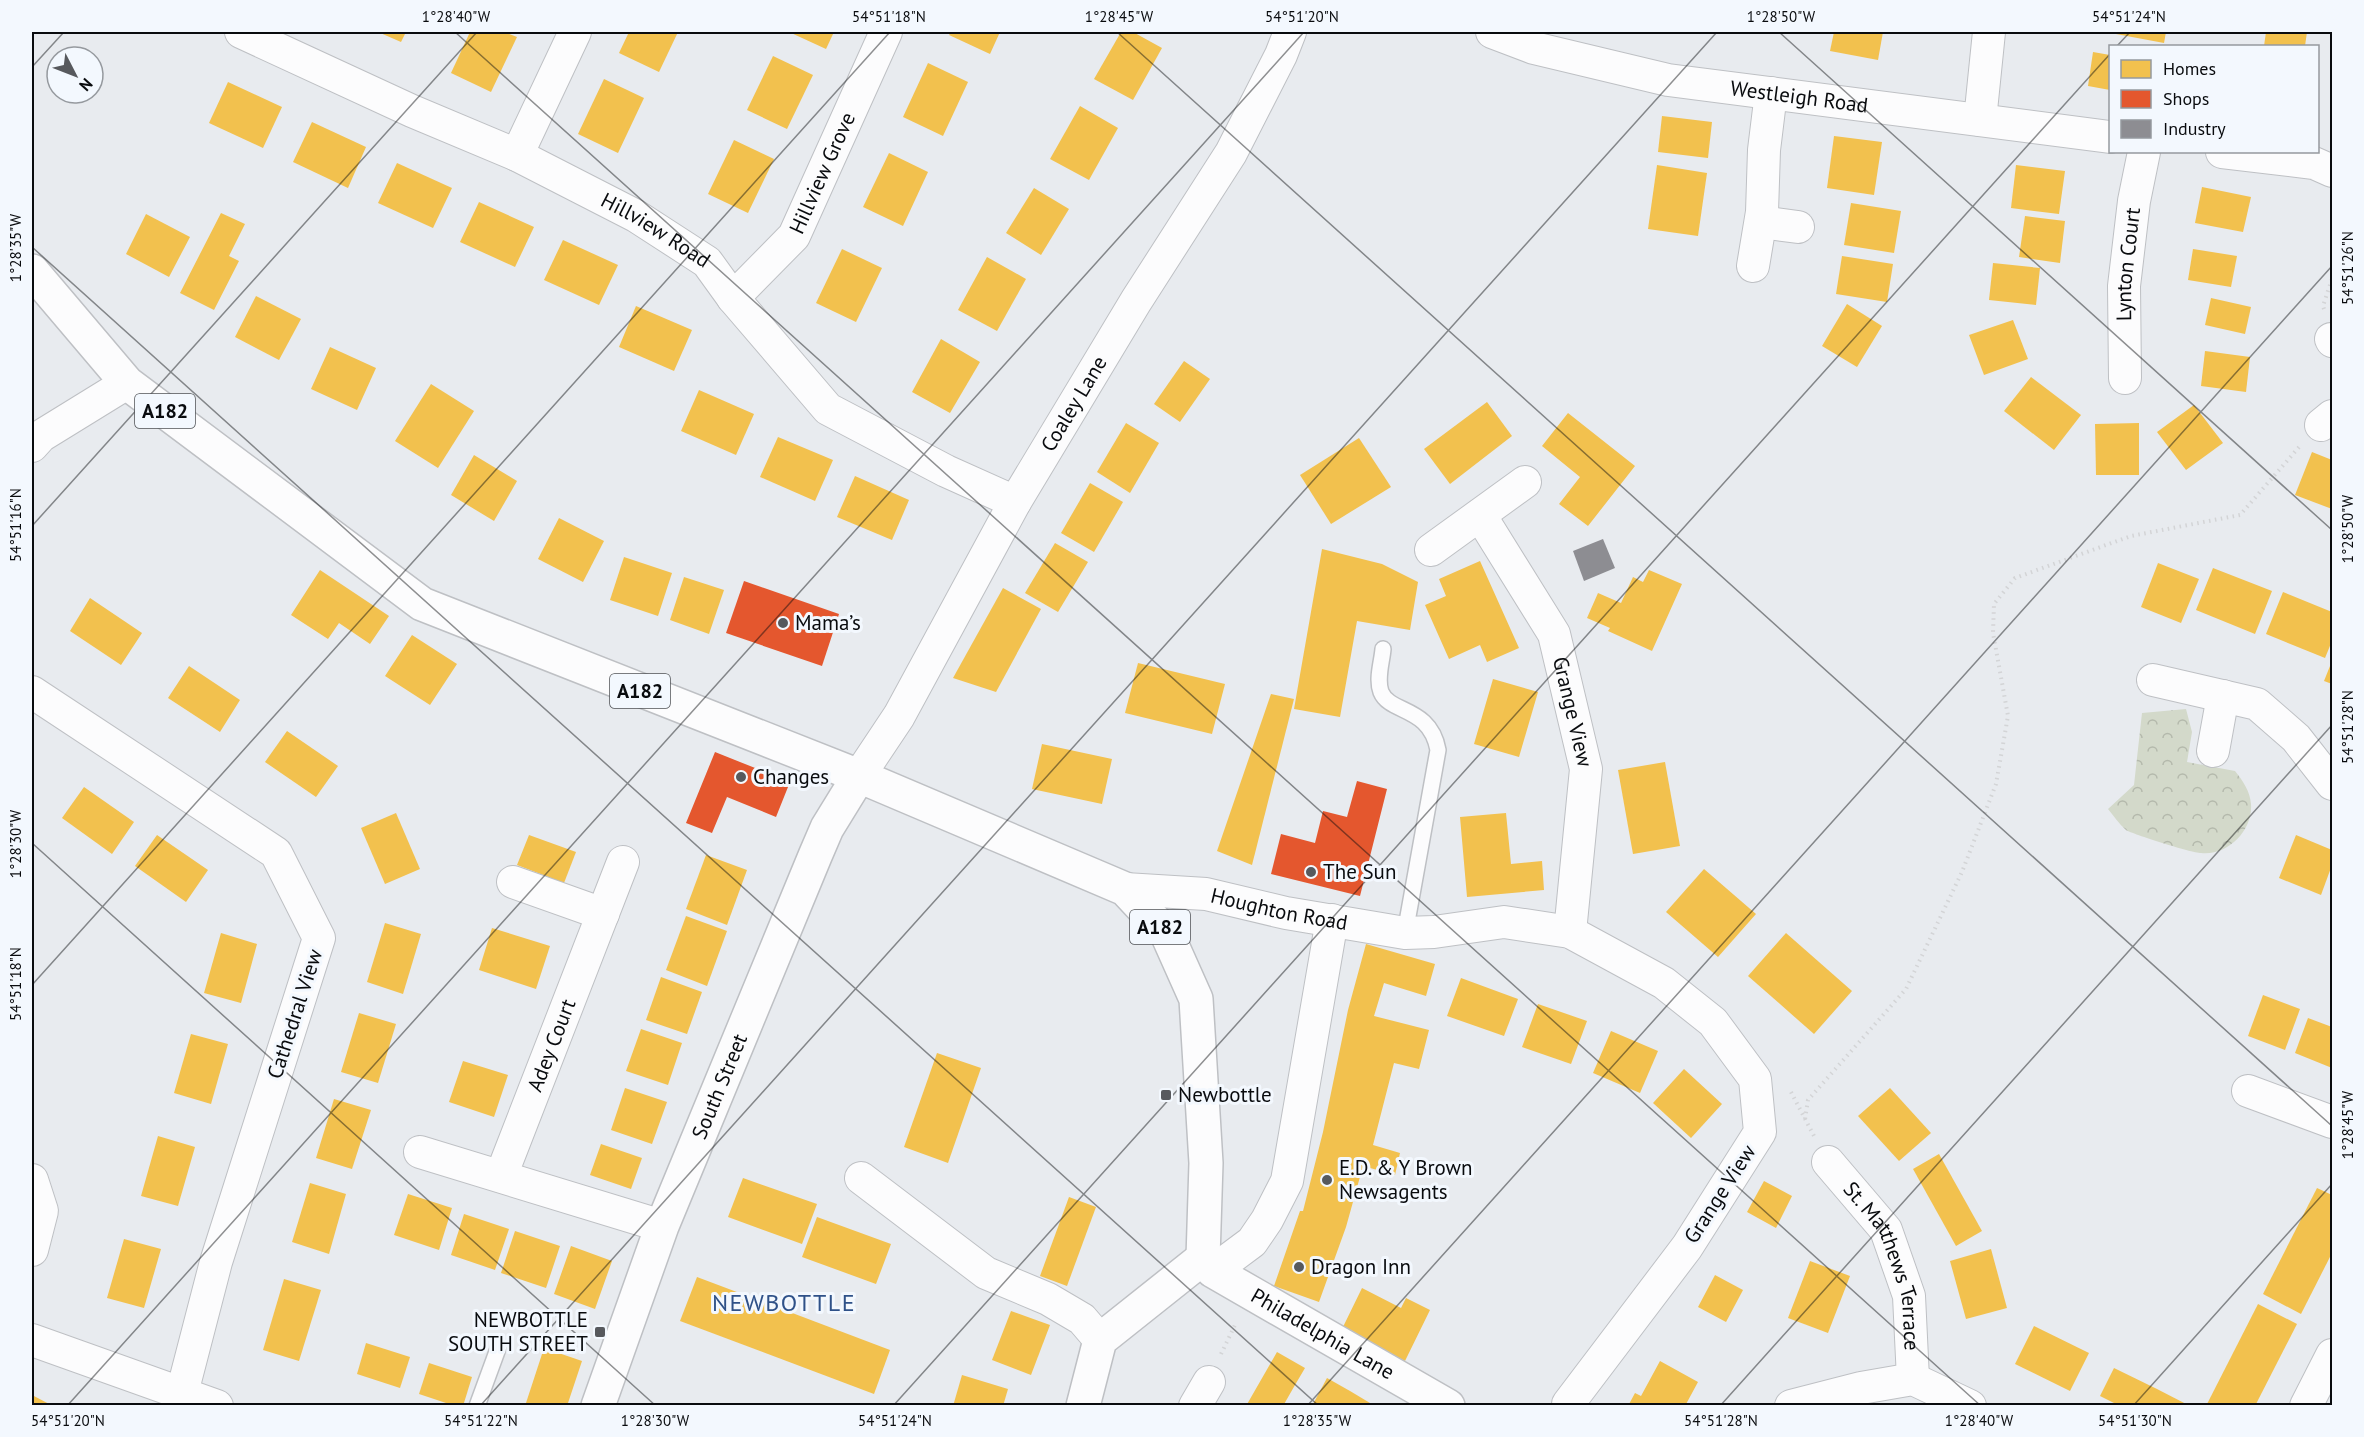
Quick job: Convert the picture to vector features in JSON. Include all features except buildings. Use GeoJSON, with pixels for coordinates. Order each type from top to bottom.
{"type":"FeatureCollection","features":[{"type":"Feature","properties":{"kind":"main road","name":"A182"},"geometry":{"type":"LineString","coordinates":[[32,271],[127,383],[422,604],[859,776],[1125,889],[1167,934],[1196,999],[1206,1163],[1208,1265]]}},
{"type":"Feature","properties":{"kind":"main road","name":"South Street"},"geometry":{"type":"LineString","coordinates":[[598,1406],[662,1226],[827,828],[859,776]]}},
{"type":"Feature","properties":{"kind":"main road","name":"Philadelphia Lane"},"geometry":{"type":"LineString","coordinates":[[1208,1265],[1250,1292],[1448,1406]]}},
{"type":"Feature","properties":{"kind":"main road"},"geometry":{"type":"LineString","coordinates":[[1083,1406],[1100,1340],[1208,1265]]}},
{"type":"Feature","properties":{"kind":"street","name":"Hillview Road"},"geometry":{"type":"LineString","coordinates":[[241,32],[412,111],[517,155],[636,216],[707,262],[733,298],[828,409],[946,471],[1015,502]]}},
{"type":"Feature","properties":{"kind":"street"},"geometry":{"type":"LineString","coordinates":[[517,155],[574,32]]}},
{"type":"Feature","properties":{"kind":"street","name":"Hillview Grove"},"geometry":{"type":"LineString","coordinates":[[733,298],[794,236],[886,32]]}},
{"type":"Feature","properties":{"kind":"street","name":"Coaley Lane"},"geometry":{"type":"LineString","coordinates":[[859,776],[899,716],[1015,502],[1137,301],[1232,153],[1281,55],[1290,32]]}},
{"type":"Feature","properties":{"kind":"street","name":"Westleigh Road"},"geometry":{"type":"LineString","coordinates":[[1492,32],[1524,37],[1668,80],[2109,137]]}},
{"type":"Feature","properties":{"kind":"street"},"geometry":{"type":"LineString","coordinates":[[1980,120],[1989,32]]}},
{"type":"Feature","properties":{"kind":"street"},"geometry":{"type":"LineString","coordinates":[[1753,266],[1761,222],[1764,150],[1771,93]]}},
{"type":"Feature","properties":{"kind":"street","name":"Lynton Court"},"geometry":{"type":"LineString","coordinates":[[2125,378],[2124,286],[2134,201],[2144,153]]}},
{"type":"Feature","properties":{"kind":"street"},"geometry":{"type":"LineString","coordinates":[[2230,153],[2314,163],[2332,171]]}},
{"type":"Feature","properties":{"kind":"street"},"geometry":{"type":"LineString","coordinates":[[1761,222],[1798,227]]}},
{"type":"Feature","properties":{"kind":"street"},"geometry":{"type":"LineString","coordinates":[[32,446],[41,436],[127,383]]}},
{"type":"Feature","properties":{"kind":"street"},"geometry":{"type":"LineString","coordinates":[[1431,550],[1525,482]]}},
{"type":"Feature","properties":{"kind":"street","name":"Grange View"},"geometry":{"type":"LineString","coordinates":[[1480,514],[1554,634],[1586,769],[1570,932]]}},
{"type":"Feature","properties":{"kind":"street"},"geometry":{"type":"LineString","coordinates":[[2153,680],[2257,704],[2296,738],[2332,784]]}},
{"type":"Feature","properties":{"kind":"street","name":"Cathedral View"},"geometry":{"type":"LineString","coordinates":[[32,692],[276,853],[320,938],[216,1262],[182,1393]]}},
{"type":"Feature","properties":{"kind":"street"},"geometry":{"type":"LineString","coordinates":[[2213,751],[2223,696]]}},
{"type":"Feature","properties":{"kind":"street","name":"Adey Court"},"geometry":{"type":"LineString","coordinates":[[501,1176],[623,862]]}},
{"type":"Feature","properties":{"kind":"street"},"geometry":{"type":"LineString","coordinates":[[513,882],[603,914]]}},
{"type":"Feature","properties":{"kind":"street","name":"Houghton Road"},"geometry":{"type":"LineString","coordinates":[[1125,889],[1206,894],[1286,913],[1420,932]]}},
{"type":"Feature","properties":{"kind":"street"},"geometry":{"type":"LineString","coordinates":[[1208,1265],[1252,1242],[1267,1220],[1287,1181],[1332,920]]}},
{"type":"Feature","properties":{"kind":"street","name":"Grange View"},"geometry":{"type":"LineString","coordinates":[[1420,932],[1504,922],[1570,932],[1664,983],[1713,1022],[1755,1079],[1760,1132],[1687,1246],[1568,1404]]}},
{"type":"Feature","properties":{"kind":"street"},"geometry":{"type":"LineString","coordinates":[[2248,1091],[2332,1122]]}},
{"type":"Feature","properties":{"kind":"street"},"geometry":{"type":"LineString","coordinates":[[420,1152],[662,1226]]}},
{"type":"Feature","properties":{"kind":"street","name":"St. Matthews Terrace"},"geometry":{"type":"LineString","coordinates":[[1828,1162],[1886,1230],[1909,1296],[1914,1379]]}},
{"type":"Feature","properties":{"kind":"street"},"geometry":{"type":"LineString","coordinates":[[861,1178],[986,1273],[1048,1299],[1082,1319],[1100,1340]]}},
{"type":"Feature","properties":{"kind":"street"},"geometry":{"type":"LineString","coordinates":[[32,1180],[42,1211],[32,1250]]}},
{"type":"Feature","properties":{"kind":"street"},"geometry":{"type":"LineString","coordinates":[[32,1340],[217,1406]]}},
{"type":"Feature","properties":{"kind":"street"},"geometry":{"type":"LineString","coordinates":[[2306,1406],[2332,1355]]}},
{"type":"Feature","properties":{"kind":"street"},"geometry":{"type":"LineString","coordinates":[[1791,1406],[1861,1388],[1914,1379],[1970,1406]]}},
{"type":"Feature","properties":{"kind":"lane"},"geometry":{"type":"LineString","coordinates":[[1383,649],[1379,682],[1382,693],[1387,699],[1420,718],[1431,728],[1438,750],[1420,932]]}},
{"type":"Feature","properties":{"kind":"lane"},"geometry":{"type":"LineString","coordinates":[[477,1406],[499,1346]]}},
{"type":"Feature","properties":{"kind":"path"},"geometry":{"type":"LineString","coordinates":[[1805,1119],[1808,1100],[1906,989],[1962,872],[1996,784],[2008,716],[1993,633],[1994,604],[2015,578],[2131,536],[2240,515],[2301,445],[2327,421]]}},
{"type":"Feature","properties":{"kind":"path"},"geometry":{"type":"LineString","coordinates":[[1202,1394],[1250,1292]]}},
{"type":"Feature","properties":{"kind":"green space"},"geometry":{"type":"Polygon","coordinates":[[[2186,709],[2192,732],[2187,762],[2235,771],[2246,786],[2251,804],[2251,814],[2243,832],[2229,846],[2211,853],[2186,850],[2126,830],[2108,809],[2134,785],[2142,713],[2186,709]]]}},
{"type":"Feature","properties":{"kind":"place","name":"Mama’s"},"geometry":{"type":"Point","coordinates":[783,623]}},
{"type":"Feature","properties":{"kind":"place","name":"Changes"},"geometry":{"type":"Point","coordinates":[741,777]}},
{"type":"Feature","properties":{"kind":"place","name":"The Sun"},"geometry":{"type":"Point","coordinates":[1311,872]}},
{"type":"Feature","properties":{"kind":"place","name":"Newbottle"},"geometry":{"type":"Point","coordinates":[1166,1095]}},
{"type":"Feature","properties":{"kind":"place","name":"E.D. & Y Brown Newsagents"},"geometry":{"type":"Point","coordinates":[1327,1180]}},
{"type":"Feature","properties":{"kind":"place","name":"Dragon Inn"},"geometry":{"type":"Point","coordinates":[1299,1267]}},
{"type":"Feature","properties":{"kind":"place","name":"NEWBOTTLE SOUTH STREET"},"geometry":{"type":"Point","coordinates":[600,1332]}},
{"type":"Feature","properties":{"kind":"district","name":"NEWBOTTLE"},"geometry":{"type":"Point","coordinates":[784,1303]}}]}
